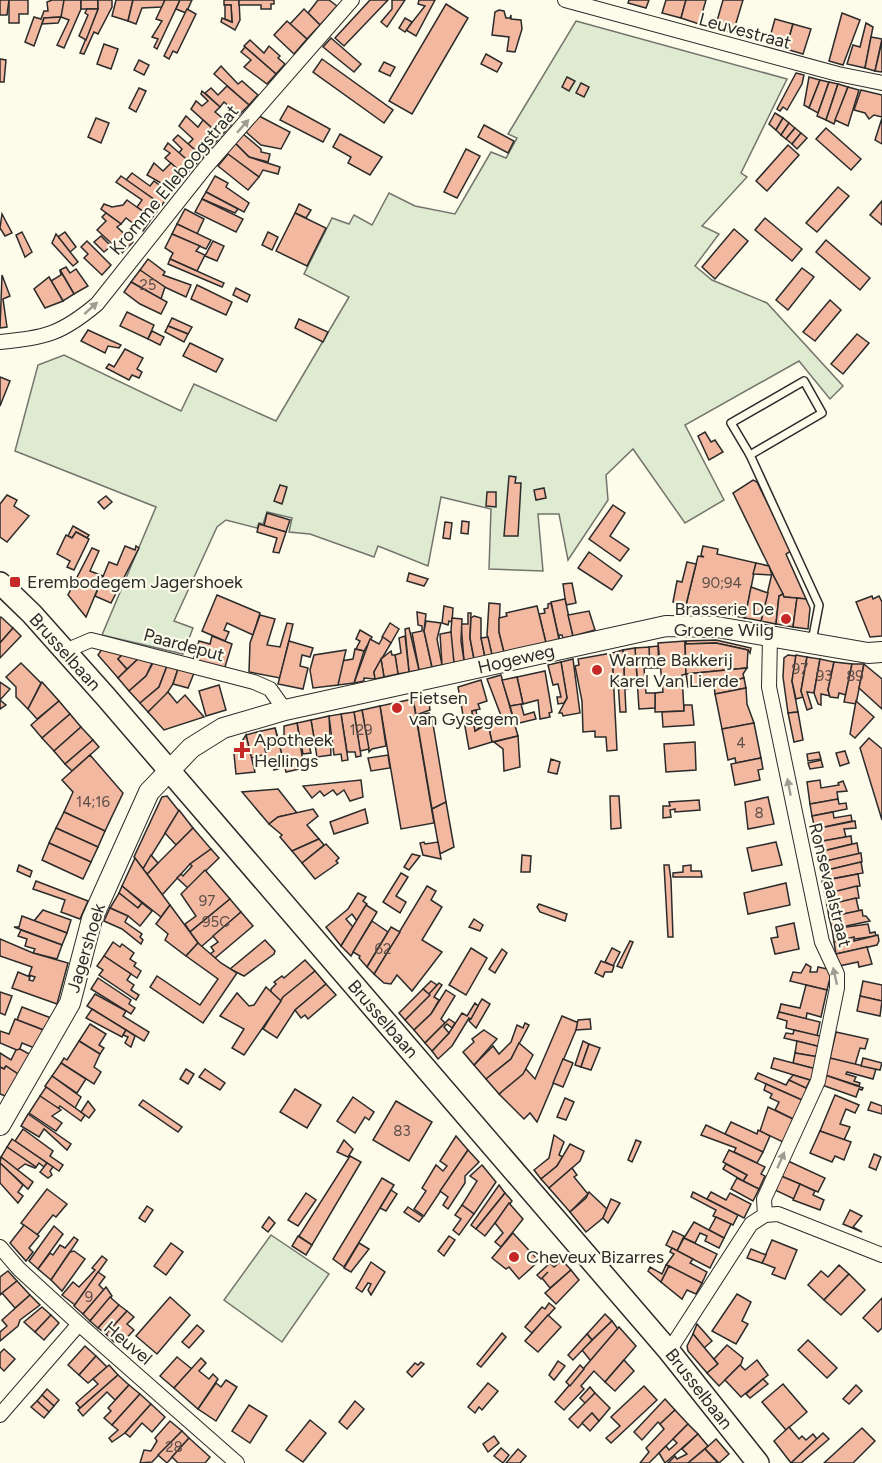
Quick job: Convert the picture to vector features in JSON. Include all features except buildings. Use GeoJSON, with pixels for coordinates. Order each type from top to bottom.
{"type":"FeatureCollection","features":[{"type":"Feature","properties":{"kind":"main road","name":"Brusselbaan"},"geometry":{"type":"LineString","coordinates":[[0,583],[65,651],[169,770],[669,1351],[758,1463]]}},
{"type":"Feature","properties":{"kind":"street","name":"Kromme Elleboogstraat"},"geometry":{"type":"LineString","coordinates":[[0,342],[42,338],[56,333],[77,321],[97,304],[205,168],[352,0]]}},
{"type":"Feature","properties":{"kind":"street","name":"Leuvestraat"},"geometry":{"type":"LineString","coordinates":[[565,0],[826,71],[882,83]]}},
{"type":"Feature","properties":{"kind":"street","name":"Hogeweg"},"geometry":{"type":"LineString","coordinates":[[169,770],[190,748],[223,728],[285,710],[666,626],[717,627],[868,654],[882,653]]}},
{"type":"Feature","properties":{"kind":"street","name":"Ronsevaalstraat"},"geometry":{"type":"LineString","coordinates":[[765,1215],[764,1199],[818,1081],[837,988],[837,974],[822,942],[769,687],[770,636]]}},
{"type":"Feature","properties":{"kind":"street","name":"Paardeput"},"geometry":{"type":"LineString","coordinates":[[65,651],[91,640],[254,682],[270,689],[285,710]]}},
{"type":"Feature","properties":{"kind":"street","name":"Jagershoek"},"geometry":{"type":"LineString","coordinates":[[0,1125],[70,1003],[92,919],[149,792],[169,770]]}},
{"type":"Feature","properties":{"kind":"street"},"geometry":{"type":"LineString","coordinates":[[669,1351],[751,1224],[765,1215],[778,1214],[882,1255]]}},
{"type":"Feature","properties":{"kind":"street","name":"Heuvel"},"geometry":{"type":"LineString","coordinates":[[0,1247],[19,1269],[79,1324],[237,1463]]}},
{"type":"Feature","properties":{"kind":"street"},"geometry":{"type":"LineString","coordinates":[[0,1415],[79,1324]]}},
{"type":"Feature","properties":{"kind":"lane"},"geometry":{"type":"LineString","coordinates":[[750,455],[822,413],[804,381],[731,423],[750,455],[819,605],[812,643]]}},
{"type":"Feature","properties":{"kind":"green space"},"geometry":{"type":"Polygon","coordinates":[[[576,21],[787,79],[741,173],[747,177],[702,226],[719,234],[695,266],[712,280],[767,303],[843,386],[830,399],[799,361],[685,425],[724,500],[685,523],[633,449],[606,475],[608,500],[568,560],[559,514],[538,514],[543,571],[489,569],[491,509],[441,497],[428,566],[378,546],[374,557],[310,534],[289,532],[292,518],[267,512],[263,524],[259,523],[257,528],[226,520],[217,527],[174,621],[193,628],[183,654],[102,635],[156,507],[15,451],[38,365],[64,355],[181,411],[194,384],[276,421],[349,297],[304,274],[332,218],[349,224],[354,215],[372,225],[389,193],[415,206],[455,214],[491,152],[506,158],[517,138],[508,134],[576,21]]]}},
{"type":"Feature","properties":{"kind":"green space"},"geometry":{"type":"Polygon","coordinates":[[[271,1235],[329,1274],[282,1342],[224,1300],[271,1235]]]}},
{"type":"Feature","properties":{"kind":"place","name":"Erembodegem Jagershoek"},"geometry":{"type":"Point","coordinates":[15,582]}},
{"type":"Feature","properties":{"kind":"place","name":"Brasserie De Groene Wilg"},"geometry":{"type":"Point","coordinates":[786,619]}},
{"type":"Feature","properties":{"kind":"place","name":"Warme Bakkerij Karel Van Lierde"},"geometry":{"type":"Point","coordinates":[597,670]}},
{"type":"Feature","properties":{"kind":"place","name":"Fietsen van Gysegem"},"geometry":{"type":"Point","coordinates":[397,708]}},
{"type":"Feature","properties":{"kind":"place","name":"Apotheek Hellings"},"geometry":{"type":"Point","coordinates":[242,750]}},
{"type":"Feature","properties":{"kind":"place","name":"Cheveux Bizarres"},"geometry":{"type":"Point","coordinates":[514,1257]}}]}
